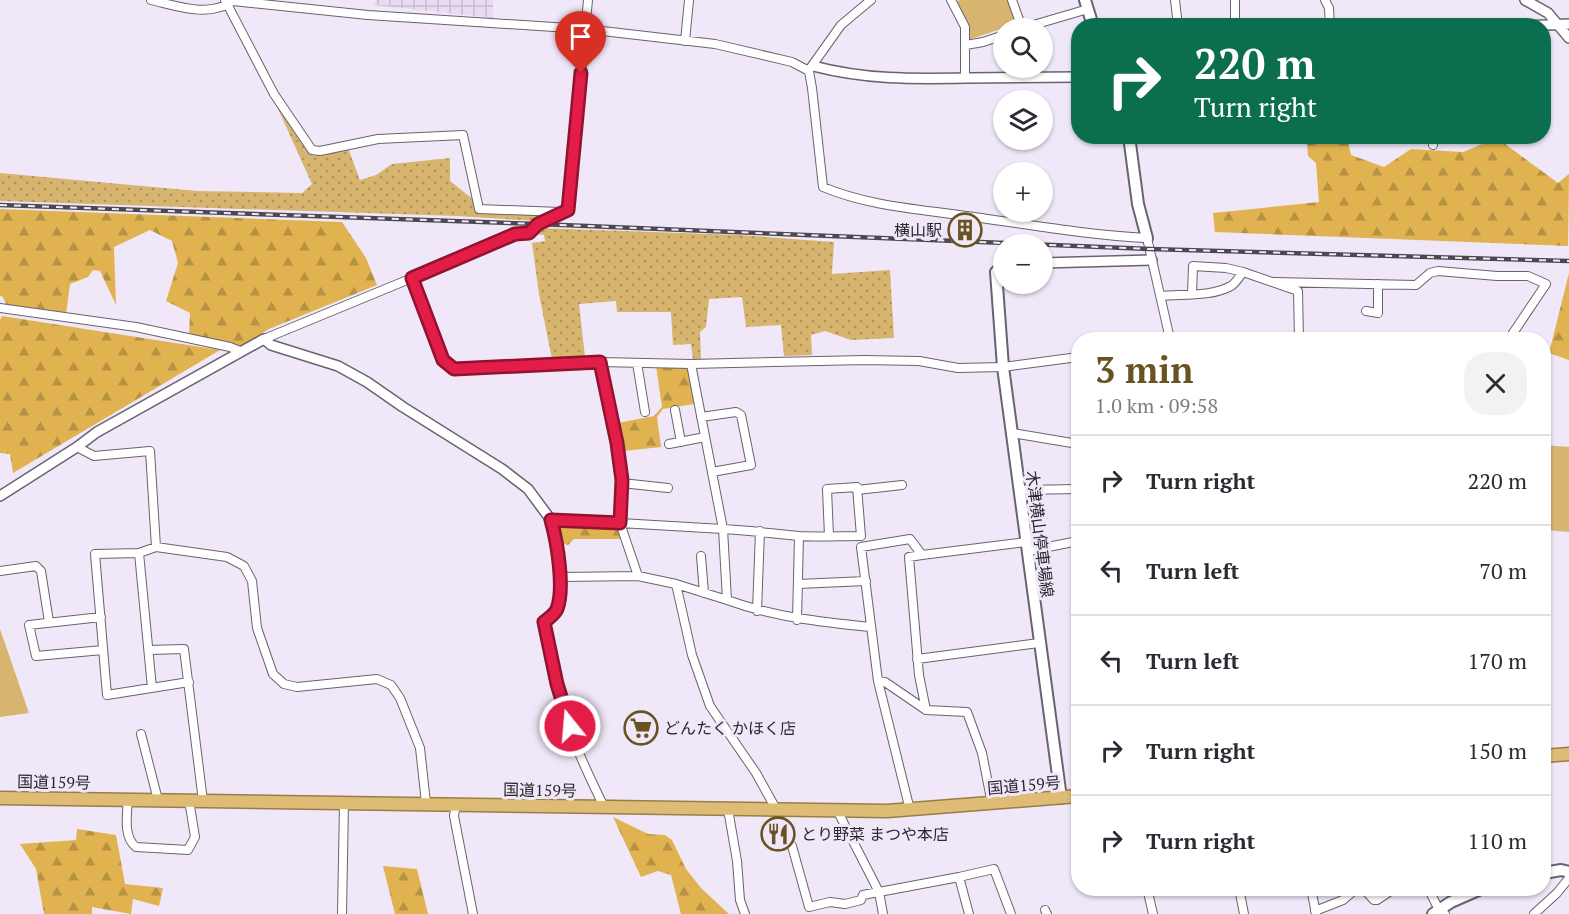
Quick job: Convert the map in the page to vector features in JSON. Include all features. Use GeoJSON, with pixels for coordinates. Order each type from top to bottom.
{"type":"FeatureCollection","features":[{"type":"Feature","properties":{"kind":"highway"},"geometry":{"type":"LineString","coordinates":[[1551,755],[1569,754]]}},
{"type":"Feature","properties":{"kind":"highway","name":"国道159号"},"geometry":{"type":"LineString","coordinates":[[0,798],[910,810],[1071,797]]}},
{"type":"Feature","properties":{"kind":"main road"},"geometry":{"type":"LineString","coordinates":[[1130,144],[1138,204],[1147,238]]}},
{"type":"Feature","properties":{"kind":"main road","name":"木津横山停車場線"},"geometry":{"type":"LineString","coordinates":[[1001,294],[1003,367],[1061,798]]}},
{"type":"Feature","properties":{"kind":"main road"},"geometry":{"type":"LineString","coordinates":[[1551,872],[1561,870],[1569,872]]}},
{"type":"Feature","properties":{"kind":"main road"},"geometry":{"type":"LineString","coordinates":[[1440,912],[1469,896]]}},
{"type":"Feature","properties":{"kind":"street"},"geometry":{"type":"LineString","coordinates":[[151,0],[197,10],[221,8],[226,2],[233,1],[368,15],[585,29],[715,44],[792,62],[811,69],[874,78],[910,80],[993,76]]}},
{"type":"Feature","properties":{"kind":"street"},"geometry":{"type":"LineString","coordinates":[[0,496],[77,447],[96,432],[240,351],[515,234],[529,233],[538,224],[568,210],[588,0]]}},
{"type":"Feature","properties":{"kind":"street"},"geometry":{"type":"LineString","coordinates":[[685,41],[689,0]]}},
{"type":"Feature","properties":{"kind":"street"},"geometry":{"type":"LineString","coordinates":[[871,0],[841,25],[811,69],[824,187],[845,196],[913,209],[1082,233],[1147,238],[1169,332]]}},
{"type":"Feature","properties":{"kind":"street"},"geometry":{"type":"LineString","coordinates":[[951,0],[965,27],[965,78]]}},
{"type":"Feature","properties":{"kind":"street"},"geometry":{"type":"LineString","coordinates":[[1012,0],[1018,18]]}},
{"type":"Feature","properties":{"kind":"street"},"geometry":{"type":"LineString","coordinates":[[1175,0],[1177,18]]}},
{"type":"Feature","properties":{"kind":"street"},"geometry":{"type":"LineString","coordinates":[[1234,0],[1235,18]]}},
{"type":"Feature","properties":{"kind":"street"},"geometry":{"type":"LineString","coordinates":[[1325,0],[1329,8],[1330,18]]}},
{"type":"Feature","properties":{"kind":"street"},"geometry":{"type":"LineString","coordinates":[[1525,0],[1548,13],[1569,38]]}},
{"type":"Feature","properties":{"kind":"street"},"geometry":{"type":"LineString","coordinates":[[226,2],[274,94],[312,150],[320,151],[378,139],[463,135],[479,209],[563,213]]}},
{"type":"Feature","properties":{"kind":"street"},"geometry":{"type":"LineString","coordinates":[[1049,18],[1087,4]]}},
{"type":"Feature","properties":{"kind":"street"},"geometry":{"type":"LineString","coordinates":[[1551,24],[1569,24]]}},
{"type":"Feature","properties":{"kind":"street"},"geometry":{"type":"LineString","coordinates":[[966,45],[993,39]]}},
{"type":"Feature","properties":{"kind":"street"},"geometry":{"type":"LineString","coordinates":[[1053,75],[1071,76]]}},
{"type":"Feature","properties":{"kind":"street"},"geometry":{"type":"LineString","coordinates":[[1053,263],[1152,260]]}},
{"type":"Feature","properties":{"kind":"street"},"geometry":{"type":"LineString","coordinates":[[1192,294],[1193,266],[1226,268],[1274,282],[1298,291],[1299,332]]}},
{"type":"Feature","properties":{"kind":"street"},"geometry":{"type":"LineString","coordinates":[[1274,282],[1416,285],[1430,273],[1438,271],[1528,276],[1546,284],[1514,332]]}},
{"type":"Feature","properties":{"kind":"street"},"geometry":{"type":"LineString","coordinates":[[1161,296],[1192,294],[1229,287],[1243,272]]}},
{"type":"Feature","properties":{"kind":"street"},"geometry":{"type":"LineString","coordinates":[[412,278],[443,360],[454,369],[600,362],[691,364],[864,360],[919,362],[958,368],[1003,367],[1071,358]]}},
{"type":"Feature","properties":{"kind":"street"},"geometry":{"type":"LineString","coordinates":[[1366,311],[1378,313],[1378,284]]}},
{"type":"Feature","properties":{"kind":"street"},"geometry":{"type":"LineString","coordinates":[[0,309],[136,327],[240,351]]}},
{"type":"Feature","properties":{"kind":"street"},"geometry":{"type":"LineString","coordinates":[[264,339],[271,345],[338,366],[367,382],[502,469],[528,489],[551,520],[556,538],[560,577],[557,610],[544,622],[557,684],[578,751],[604,807]]}},
{"type":"Feature","properties":{"kind":"street"},"geometry":{"type":"LineString","coordinates":[[600,362],[617,443],[622,483],[620,523],[639,576]]}},
{"type":"Feature","properties":{"kind":"street"},"geometry":{"type":"LineString","coordinates":[[637,363],[645,412]]}},
{"type":"Feature","properties":{"kind":"street"},"geometry":{"type":"LineString","coordinates":[[691,364],[723,529],[727,600]]}},
{"type":"Feature","properties":{"kind":"street"},"geometry":{"type":"LineString","coordinates":[[675,410],[681,442]]}},
{"type":"Feature","properties":{"kind":"street"},"geometry":{"type":"LineString","coordinates":[[701,417],[736,412],[741,415],[751,465],[712,472]]}},
{"type":"Feature","properties":{"kind":"street"},"geometry":{"type":"LineString","coordinates":[[1012,433],[1071,443]]}},
{"type":"Feature","properties":{"kind":"street"},"geometry":{"type":"LineString","coordinates":[[669,444],[705,437]]}},
{"type":"Feature","properties":{"kind":"street"},"geometry":{"type":"LineString","coordinates":[[77,447],[94,456],[150,451],[156,547]]}},
{"type":"Feature","properties":{"kind":"street"},"geometry":{"type":"LineString","coordinates":[[622,483],[668,488]]}},
{"type":"Feature","properties":{"kind":"street"},"geometry":{"type":"LineString","coordinates":[[857,490],[902,485]]}},
{"type":"Feature","properties":{"kind":"street"},"geometry":{"type":"LineString","coordinates":[[829,536],[828,489],[857,487],[861,547],[878,681],[910,810]]}},
{"type":"Feature","properties":{"kind":"street"},"geometry":{"type":"LineString","coordinates":[[1020,489],[1071,489]]}},
{"type":"Feature","properties":{"kind":"street"},"geometry":{"type":"LineString","coordinates":[[551,520],[760,531],[799,536],[861,536]]}},
{"type":"Feature","properties":{"kind":"street"},"geometry":{"type":"LineString","coordinates":[[757,611],[760,531]]}},
{"type":"Feature","properties":{"kind":"street"},"geometry":{"type":"LineString","coordinates":[[797,620],[799,536]]}},
{"type":"Feature","properties":{"kind":"street"},"geometry":{"type":"LineString","coordinates":[[861,547],[910,539],[922,555]]}},
{"type":"Feature","properties":{"kind":"street"},"geometry":{"type":"LineString","coordinates":[[926,710],[917,659],[909,558],[1071,542]]}},
{"type":"Feature","properties":{"kind":"street"},"geometry":{"type":"LineString","coordinates":[[189,682],[107,695],[95,554],[140,553],[156,547],[227,557],[244,566],[252,581],[257,628],[273,674],[284,684],[297,687],[377,679],[391,686],[400,698],[420,748],[426,803]]}},
{"type":"Feature","properties":{"kind":"street"},"geometry":{"type":"LineString","coordinates":[[140,553],[152,688]]}},
{"type":"Feature","properties":{"kind":"street"},"geometry":{"type":"LineString","coordinates":[[701,556],[704,593]]}},
{"type":"Feature","properties":{"kind":"street"},"geometry":{"type":"LineString","coordinates":[[0,571],[36,566],[41,571],[49,622]]}},
{"type":"Feature","properties":{"kind":"street"},"geometry":{"type":"LineString","coordinates":[[560,577],[639,576],[676,584],[757,611],[797,620],[870,627]]}},
{"type":"Feature","properties":{"kind":"street"},"geometry":{"type":"LineString","coordinates":[[798,584],[866,581]]}},
{"type":"Feature","properties":{"kind":"street"},"geometry":{"type":"LineString","coordinates":[[676,584],[692,655],[710,706],[756,773],[776,809]]}},
{"type":"Feature","properties":{"kind":"street"},"geometry":{"type":"LineString","coordinates":[[101,616],[29,625],[36,656],[104,650]]}},
{"type":"Feature","properties":{"kind":"street"},"geometry":{"type":"LineString","coordinates":[[917,659],[1039,643]]}},
{"type":"Feature","properties":{"kind":"street"},"geometry":{"type":"LineString","coordinates":[[149,650],[184,649],[203,801]]}},
{"type":"Feature","properties":{"kind":"street"},"geometry":{"type":"LineString","coordinates":[[878,681],[885,682],[926,710],[967,712],[982,753],[992,804]]}},
{"type":"Feature","properties":{"kind":"street"},"geometry":{"type":"LineString","coordinates":[[141,734],[158,800]]}},
{"type":"Feature","properties":{"kind":"street"},"geometry":{"type":"LineString","coordinates":[[128,799],[127,831],[130,842],[136,848],[188,850],[195,837],[189,800]]}},
{"type":"Feature","properties":{"kind":"street"},"geometry":{"type":"LineString","coordinates":[[342,914],[344,803]]}},
{"type":"Feature","properties":{"kind":"street"},"geometry":{"type":"LineString","coordinates":[[456,804],[454,816],[473,914]]}},
{"type":"Feature","properties":{"kind":"street"},"geometry":{"type":"LineString","coordinates":[[728,809],[737,861],[740,900],[745,914]]}},
{"type":"Feature","properties":{"kind":"street"},"geometry":{"type":"LineString","coordinates":[[837,810],[879,892],[883,914]]}},
{"type":"Feature","properties":{"kind":"street"},"geometry":{"type":"LineString","coordinates":[[792,846],[809,908],[830,902],[845,903],[861,900],[863,895],[994,869],[1011,914]]}},
{"type":"Feature","properties":{"kind":"street"},"geometry":{"type":"LineString","coordinates":[[959,877],[969,914]]}},
{"type":"Feature","properties":{"kind":"street"},"geometry":{"type":"LineString","coordinates":[[1534,914],[1557,893],[1569,878]]}},
{"type":"Feature","properties":{"kind":"street"},"geometry":{"type":"LineString","coordinates":[[1149,896],[1153,914]]}},
{"type":"Feature","properties":{"kind":"street"},"geometry":{"type":"LineString","coordinates":[[1241,896],[1244,914]]}},
{"type":"Feature","properties":{"kind":"street"},"geometry":{"type":"LineString","coordinates":[[1312,896],[1315,913],[1348,896]]}},
{"type":"Feature","properties":{"kind":"street"},"geometry":{"type":"LineString","coordinates":[[1370,896],[1377,900],[1383,896]]}},
{"type":"Feature","properties":{"kind":"street"},"geometry":{"type":"LineString","coordinates":[[1434,896],[1440,912]]}},
{"type":"Feature","properties":{"kind":"shaded area"},"geometry":{"type":"Polygon","coordinates":[[[376,0],[493,0],[493,18],[373,5],[376,0]]]}},
{"type":"Feature","properties":{"kind":"shaded area"},"geometry":{"type":"Polygon","coordinates":[[[959,0],[1008,0],[1014,18],[993,18],[993,32],[968,40],[968,24],[957,2],[959,0]]]}},
{"type":"Feature","properties":{"kind":"shaded area"},"geometry":{"type":"Polygon","coordinates":[[[274,100],[278,102],[308,152],[314,156],[348,148],[360,180],[376,175],[392,164],[450,158],[450,181],[474,200],[474,211],[554,214],[539,221],[456,216],[0,201],[0,173],[197,191],[302,193],[312,184],[274,100]]]}},
{"type":"Feature","properties":{"kind":"shaded area"},"geometry":{"type":"Polygon","coordinates":[[[538,228],[739,235],[834,242],[832,274],[890,270],[894,338],[851,340],[825,331],[811,335],[812,355],[784,356],[781,325],[746,327],[742,297],[709,299],[706,327],[700,332],[701,359],[693,360],[691,344],[673,345],[671,312],[617,312],[616,301],[579,304],[585,357],[552,359],[532,243],[545,241],[544,235],[535,234],[538,228]]]}},
{"type":"Feature","properties":{"kind":"shaded area"},"geometry":{"type":"Polygon","coordinates":[[[1551,446],[1569,447],[1569,532],[1551,531],[1551,446]]]}},
{"type":"Feature","properties":{"kind":"shaded area"},"geometry":{"type":"Polygon","coordinates":[[[0,629],[29,713],[0,717],[0,629]]]}},
{"type":"Feature","properties":{"kind":"green space"},"geometry":{"type":"Polygon","coordinates":[[[1307,144],[1349,144],[1351,155],[1384,167],[1411,149],[1463,152],[1482,144],[1505,144],[1558,183],[1569,174],[1568,246],[1215,232],[1213,213],[1319,202],[1316,163],[1308,156],[1307,144]]]}},
{"type":"Feature","properties":{"kind":"green space"},"geometry":{"type":"Polygon","coordinates":[[[0,209],[342,222],[366,258],[377,285],[269,329],[242,346],[189,335],[190,313],[166,301],[178,263],[172,241],[150,230],[114,247],[116,305],[100,271],[93,270],[88,277],[70,284],[66,314],[6,305],[3,297],[0,296],[0,209]]]}},
{"type":"Feature","properties":{"kind":"green space"},"geometry":{"type":"Polygon","coordinates":[[[1569,273],[1569,360],[1551,354],[1551,345],[1569,273]]]}},
{"type":"Feature","properties":{"kind":"green space"},"geometry":{"type":"Polygon","coordinates":[[[2,316],[220,350],[13,473],[10,454],[0,453],[0,320],[2,316]]]}},
{"type":"Feature","properties":{"kind":"green space"},"geometry":{"type":"Polygon","coordinates":[[[656,366],[687,366],[694,404],[663,409],[657,417],[661,447],[624,451],[618,423],[654,416],[662,407],[656,366]]]}},
{"type":"Feature","properties":{"kind":"green space"},"geometry":{"type":"Polygon","coordinates":[[[554,523],[617,524],[622,539],[574,539],[568,545],[560,543],[554,523]]]}},
{"type":"Feature","properties":{"kind":"green space"},"geometry":{"type":"Polygon","coordinates":[[[613,817],[648,834],[665,835],[672,840],[686,869],[701,888],[729,914],[681,914],[671,875],[658,871],[641,877],[613,817]]]}},
{"type":"Feature","properties":{"kind":"green space"},"geometry":{"type":"Polygon","coordinates":[[[77,829],[116,835],[125,884],[163,888],[159,906],[133,899],[131,914],[92,907],[92,914],[44,914],[36,869],[20,844],[76,840],[77,829]]]}},
{"type":"Feature","properties":{"kind":"green space"},"geometry":{"type":"Polygon","coordinates":[[[383,866],[417,869],[428,914],[395,914],[383,866]]]}},
{"type":"Feature","properties":{"kind":"railway"},"geometry":{"type":"LineString","coordinates":[[0,205],[1150,249],[1569,261]]}},
{"type":"Feature","properties":{"kind":"place","name":"横山駅"},"geometry":{"type":"Point","coordinates":[965,230]}},
{"type":"Feature","properties":{"kind":"place","name":"どんたく かほく店"},"geometry":{"type":"Point","coordinates":[641,728]}},
{"type":"Feature","properties":{"kind":"place","name":"とり野菜 まつや本店"},"geometry":{"type":"Point","coordinates":[778,834]}},
{"type":"Feature","properties":{"kind":"route"},"geometry":{"type":"LineString","coordinates":[[570,726],[557,684],[544,622],[557,610],[560,577],[556,538],[551,520],[620,523],[622,480],[617,443],[600,362],[454,369],[443,360],[412,278],[515,234],[529,233],[538,224],[568,210],[581,73]]}}]}
